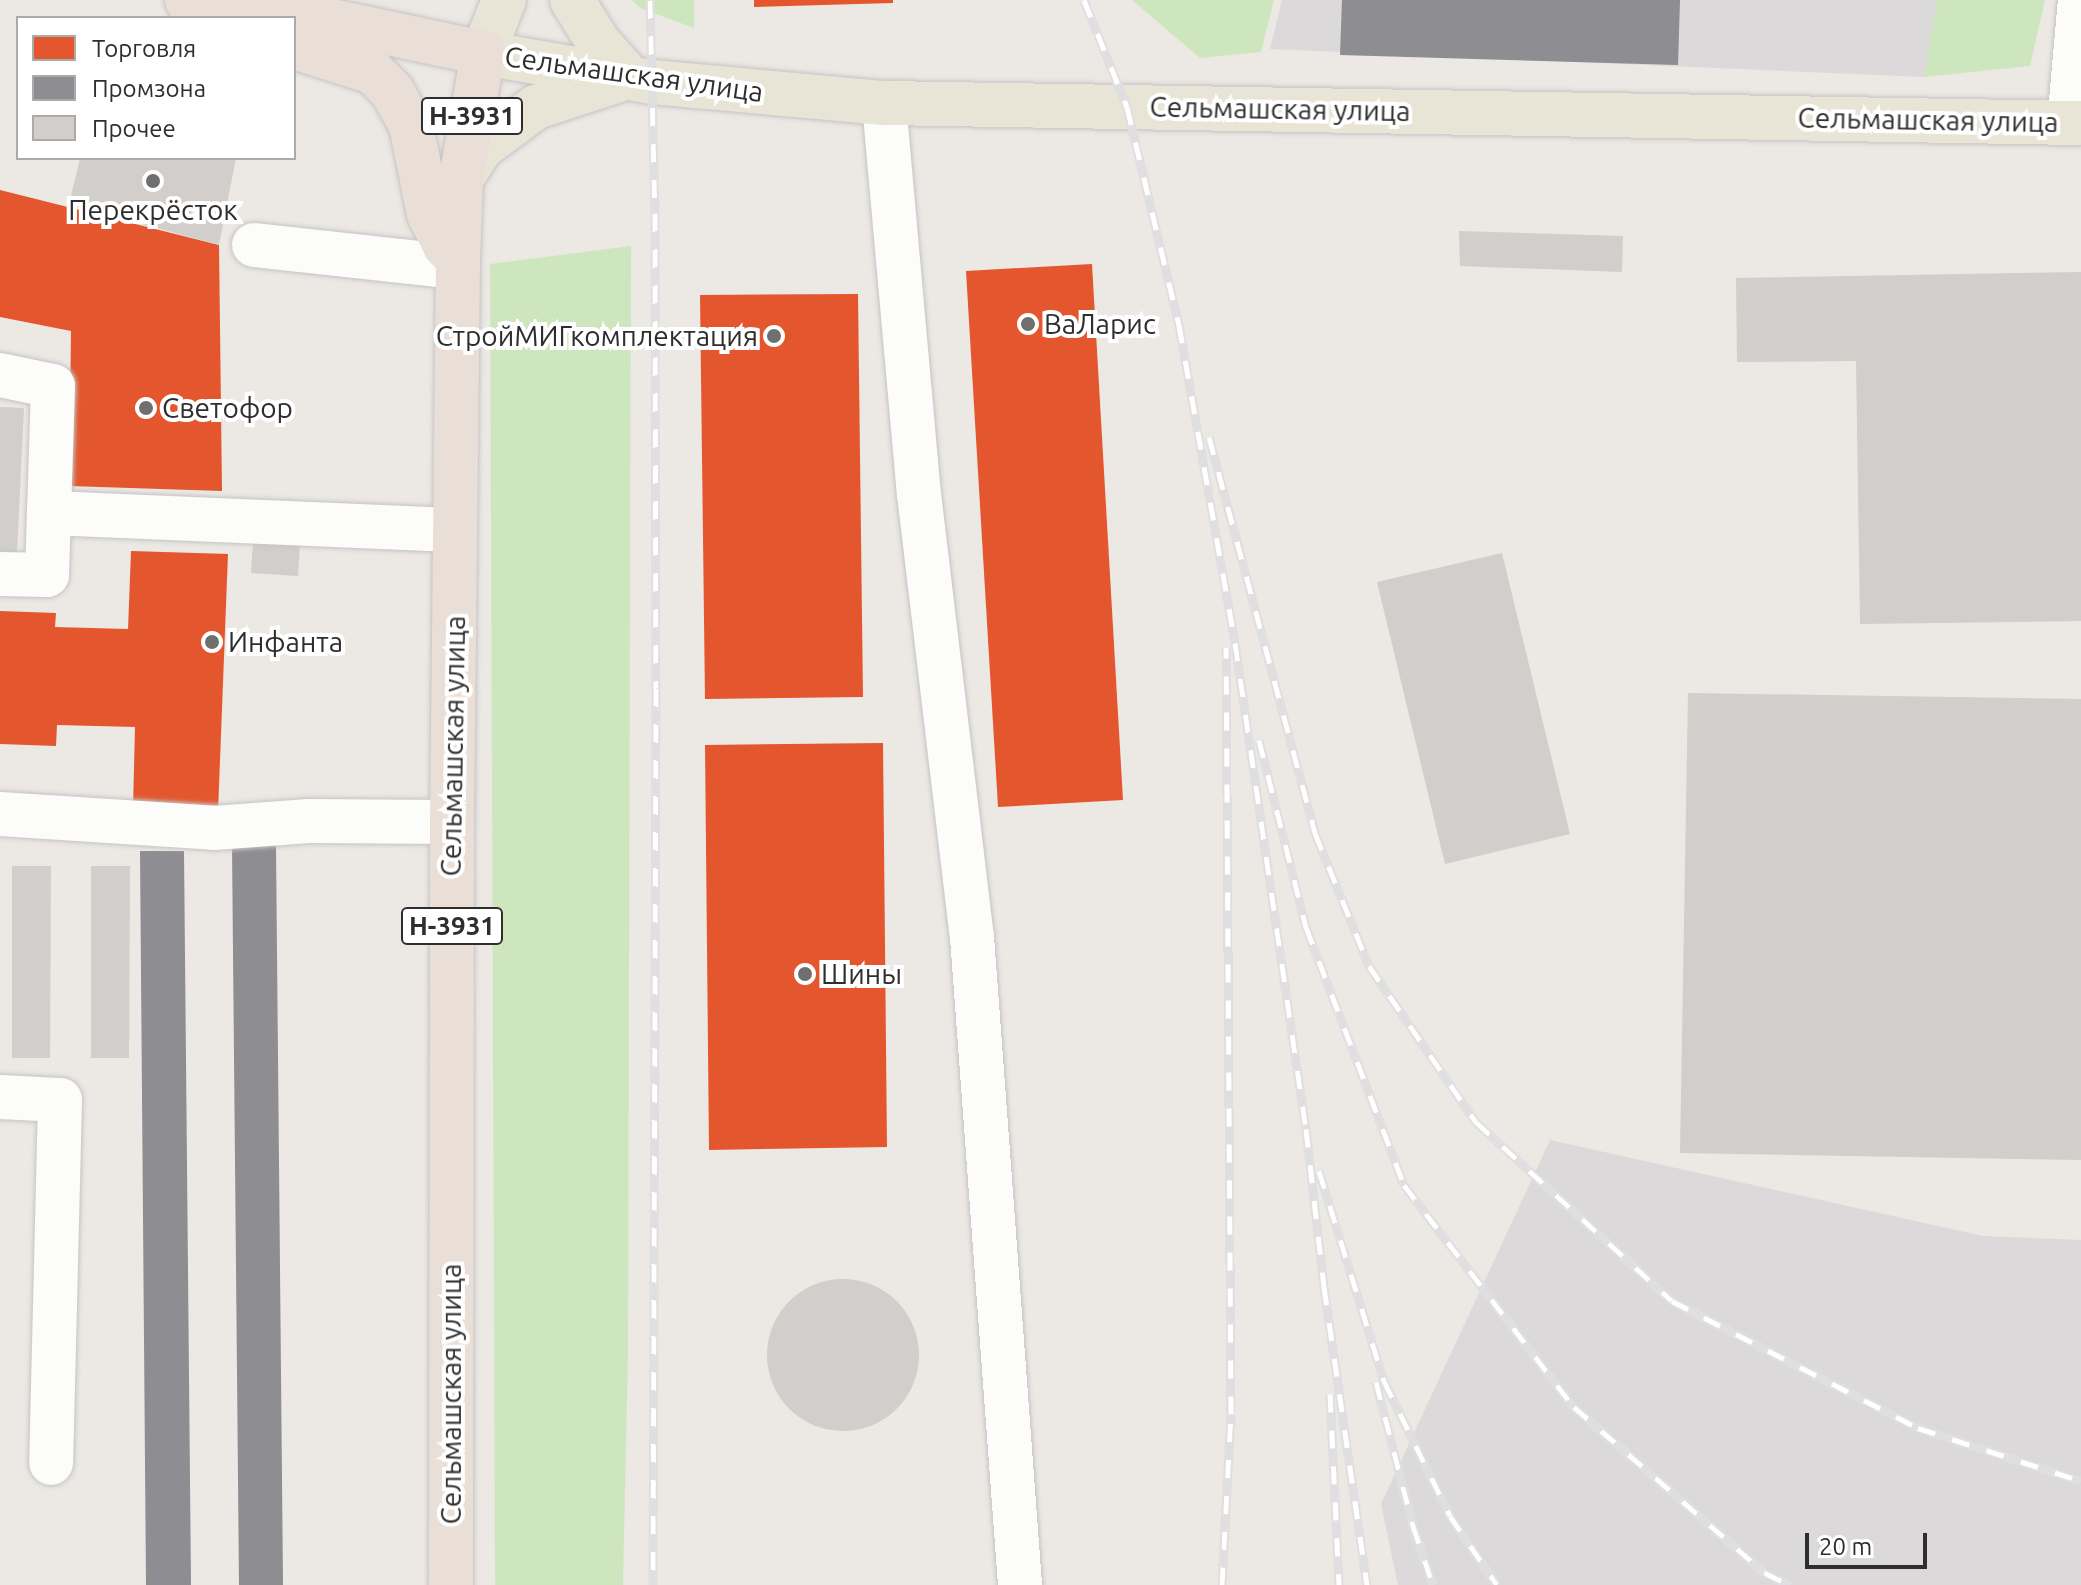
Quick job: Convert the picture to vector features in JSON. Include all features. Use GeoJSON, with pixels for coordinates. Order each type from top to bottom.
{"type":"FeatureCollection","features":[{"type":"Feature","properties":{"kind":"highway"},"geometry":{"type":"LineString","coordinates":[[187,0],[194,12],[201,16]]}},
{"type":"Feature","properties":{"kind":"highway","name":"Сельмашская улица"},"geometry":{"type":"LineString","coordinates":[[248,3],[483,53],[461,179],[458,263],[452,822],[451,1585]]}},
{"type":"Feature","properties":{"kind":"highway"},"geometry":{"type":"LineString","coordinates":[[296,48],[373,72],[392,91],[411,125],[429,214],[445,246],[458,263]]}},
{"type":"Feature","properties":{"kind":"main road"},"geometry":{"type":"LineString","coordinates":[[248,3],[325,0]]}},
{"type":"Feature","properties":{"kind":"main road"},"geometry":{"type":"LineString","coordinates":[[483,53],[504,0]]}},
{"type":"Feature","properties":{"kind":"main road"},"geometry":{"type":"LineString","coordinates":[[461,179],[482,147],[536,107],[629,77],[598,42],[572,0]]}},
{"type":"Feature","properties":{"kind":"main road","name":"Сельмашская улица"},"geometry":{"type":"LineString","coordinates":[[483,53],[629,77],[884,103],[2075,123]]}},
{"type":"Feature","properties":{"kind":"street"},"geometry":{"type":"LineString","coordinates":[[2075,123],[2080,0]]}},
{"type":"Feature","properties":{"kind":"street"},"geometry":{"type":"LineString","coordinates":[[884,103],[919,494],[972,937],[1020,1585]]}},
{"type":"Feature","properties":{"kind":"street"},"geometry":{"type":"LineString","coordinates":[[254,245],[458,263]]}},
{"type":"Feature","properties":{"kind":"street"},"geometry":{"type":"LineString","coordinates":[[0,375],[53,386],[47,575],[0,574]]}},
{"type":"Feature","properties":{"kind":"street"},"geometry":{"type":"LineString","coordinates":[[49,513],[455,530]]}},
{"type":"Feature","properties":{"kind":"street"},"geometry":{"type":"LineString","coordinates":[[0,814],[214,828],[309,821],[452,822]]}},
{"type":"Feature","properties":{"kind":"street"},"geometry":{"type":"LineString","coordinates":[[0,1097],[60,1100],[51,1463]]}},
{"type":"Feature","properties":{"kind":"shaded area"},"geometry":{"type":"Polygon","coordinates":[[[1282,0],[1937,0],[1924,77],[1270,49],[1282,0]]]}},
{"type":"Feature","properties":{"kind":"shaded area"},"geometry":{"type":"Polygon","coordinates":[[[1550,1140],[1983,1236],[2081,1240],[2081,1585],[1398,1585],[1381,1504],[1550,1140]]]}},
{"type":"Feature","properties":{"kind":"green space"},"geometry":{"type":"Polygon","coordinates":[[[632,0],[694,0],[694,28],[640,8],[632,0]]]}},
{"type":"Feature","properties":{"kind":"green space"},"geometry":{"type":"Polygon","coordinates":[[[1132,0],[1274,0],[1261,52],[1200,58],[1132,0]]]}},
{"type":"Feature","properties":{"kind":"green space"},"geometry":{"type":"Polygon","coordinates":[[[1937,0],[2045,0],[2030,66],[1924,77],[1937,0]]]}},
{"type":"Feature","properties":{"kind":"green space"},"geometry":{"type":"Polygon","coordinates":[[[631,246],[628,1354],[623,1585],[495,1585],[490,264],[631,246]]]}},
{"type":"Feature","properties":{"kind":"building: Торговля"},"geometry":{"type":"Polygon","coordinates":[[[754,0],[893,0],[893,3],[754,7],[754,0]]]}},
{"type":"Feature","properties":{"kind":"building: Торговля","name":"Светофор"},"geometry":{"type":"Polygon","coordinates":[[[0,190],[219,245],[222,491],[69,486],[71,331],[0,317],[0,190]]]}},
{"type":"Feature","properties":{"kind":"building: Торговля"},"geometry":{"type":"Polygon","coordinates":[[[1092,264],[1123,800],[998,807],[966,271],[1092,264]]]}},
{"type":"Feature","properties":{"kind":"building: Торговля"},"geometry":{"type":"Polygon","coordinates":[[[858,294],[863,697],[705,699],[700,295],[858,294]]]}},
{"type":"Feature","properties":{"kind":"building: Торговля"},"geometry":{"type":"Polygon","coordinates":[[[131,551],[228,554],[218,812],[133,809],[135,727],[57,725],[56,746],[0,744],[0,611],[56,613],[55,627],[128,629],[131,551]]]}},
{"type":"Feature","properties":{"kind":"building: Торговля"},"geometry":{"type":"Polygon","coordinates":[[[883,743],[887,1147],[709,1150],[705,745],[883,743]]]}},
{"type":"Feature","properties":{"kind":"building: Промзона"},"geometry":{"type":"Polygon","coordinates":[[[1342,0],[1680,0],[1678,65],[1340,55],[1342,0]]]}},
{"type":"Feature","properties":{"kind":"building: Промзона"},"geometry":{"type":"Polygon","coordinates":[[[232,845],[276,845],[283,1585],[239,1585],[232,845]]]}},
{"type":"Feature","properties":{"kind":"building: Промзона"},"geometry":{"type":"Polygon","coordinates":[[[140,851],[184,851],[191,1585],[146,1585],[140,851]]]}},
{"type":"Feature","properties":{"kind":"building: Прочее","name":"Перекрёсток"},"geometry":{"type":"Polygon","coordinates":[[[80,160],[236,160],[219,245],[69,204],[80,160]]]}},
{"type":"Feature","properties":{"kind":"building: Прочее"},"geometry":{"type":"Polygon","coordinates":[[[1459,231],[1623,236],[1622,272],[1460,266],[1459,231]]]}},
{"type":"Feature","properties":{"kind":"building: Прочее"},"geometry":{"type":"Polygon","coordinates":[[[2081,272],[2081,621],[1860,624],[1856,361],[1737,362],[1736,278],[2081,272]]]}},
{"type":"Feature","properties":{"kind":"building: Прочее"},"geometry":{"type":"Polygon","coordinates":[[[0,407],[24,408],[17,553],[0,552],[0,407]]]}},
{"type":"Feature","properties":{"kind":"building: Прочее"},"geometry":{"type":"Polygon","coordinates":[[[253,541],[300,544],[298,576],[251,573],[253,541]]]}},
{"type":"Feature","properties":{"kind":"building: Прочее"},"geometry":{"type":"Polygon","coordinates":[[[1502,553],[1570,834],[1445,864],[1377,582],[1502,553]]]}},
{"type":"Feature","properties":{"kind":"building: Прочее"},"geometry":{"type":"Polygon","coordinates":[[[1688,693],[2081,699],[2081,1160],[1680,1153],[1688,693]]]}},
{"type":"Feature","properties":{"kind":"building: Прочее"},"geometry":{"type":"Polygon","coordinates":[[[12,866],[51,866],[50,1058],[12,1058],[12,866]]]}},
{"type":"Feature","properties":{"kind":"building: Прочее"},"geometry":{"type":"Polygon","coordinates":[[[91,866],[130,866],[129,1058],[91,1058],[91,866]]]}},
{"type":"Feature","properties":{"kind":"building: Прочее"},"geometry":{"type":"Polygon","coordinates":[[[843,1279],[872,1285],[896,1302],[913,1326],[919,1355],[913,1384],[896,1408],[872,1425],[843,1431],[814,1425],[790,1408],[773,1384],[767,1355],[773,1326],[790,1302],[814,1285],[843,1279]]]}},
{"type":"Feature","properties":{"kind":"railway"},"geometry":{"type":"LineString","coordinates":[[650,0],[655,213],[656,688],[653,1585]]}},
{"type":"Feature","properties":{"kind":"railway"},"geometry":{"type":"LineString","coordinates":[[1084,0],[1127,107],[1179,325],[1235,643],[1306,1129],[1324,1287],[1367,1585]]}},
{"type":"Feature","properties":{"kind":"railway"},"geometry":{"type":"LineString","coordinates":[[1209,437],[1315,833],[1369,966],[1476,1122],[1672,1301],[1918,1428],[2081,1481]]}},
{"type":"Feature","properties":{"kind":"railway"},"geometry":{"type":"LineString","coordinates":[[1222,1585],[1231,1414],[1226,647]]}},
{"type":"Feature","properties":{"kind":"railway"},"geometry":{"type":"LineString","coordinates":[[1259,740],[1306,927],[1404,1185],[1574,1407],[1765,1573],[1790,1585]]}},
{"type":"Feature","properties":{"kind":"railway"},"geometry":{"type":"LineString","coordinates":[[1319,1171],[1384,1381],[1450,1516],[1497,1585]]}},
{"type":"Feature","properties":{"kind":"railway"},"geometry":{"type":"LineString","coordinates":[[1376,1382],[1413,1526],[1433,1585]]}},
{"type":"Feature","properties":{"kind":"railway"},"geometry":{"type":"LineString","coordinates":[[1330,1394],[1339,1585]]}},
{"type":"Feature","properties":{"kind":"place","name":"Перекрёсток"},"geometry":{"type":"Point","coordinates":[153,181]}},
{"type":"Feature","properties":{"kind":"place","name":"ВаЛарис"},"geometry":{"type":"Point","coordinates":[1028,324]}},
{"type":"Feature","properties":{"kind":"place","name":"СтройМИГкомплектация"},"geometry":{"type":"Point","coordinates":[774,336]}},
{"type":"Feature","properties":{"kind":"place","name":"Светофор"},"geometry":{"type":"Point","coordinates":[146,408]}},
{"type":"Feature","properties":{"kind":"place","name":"Инфанта"},"geometry":{"type":"Point","coordinates":[212,642]}},
{"type":"Feature","properties":{"kind":"place","name":"Шины"},"geometry":{"type":"Point","coordinates":[805,974]}}]}
